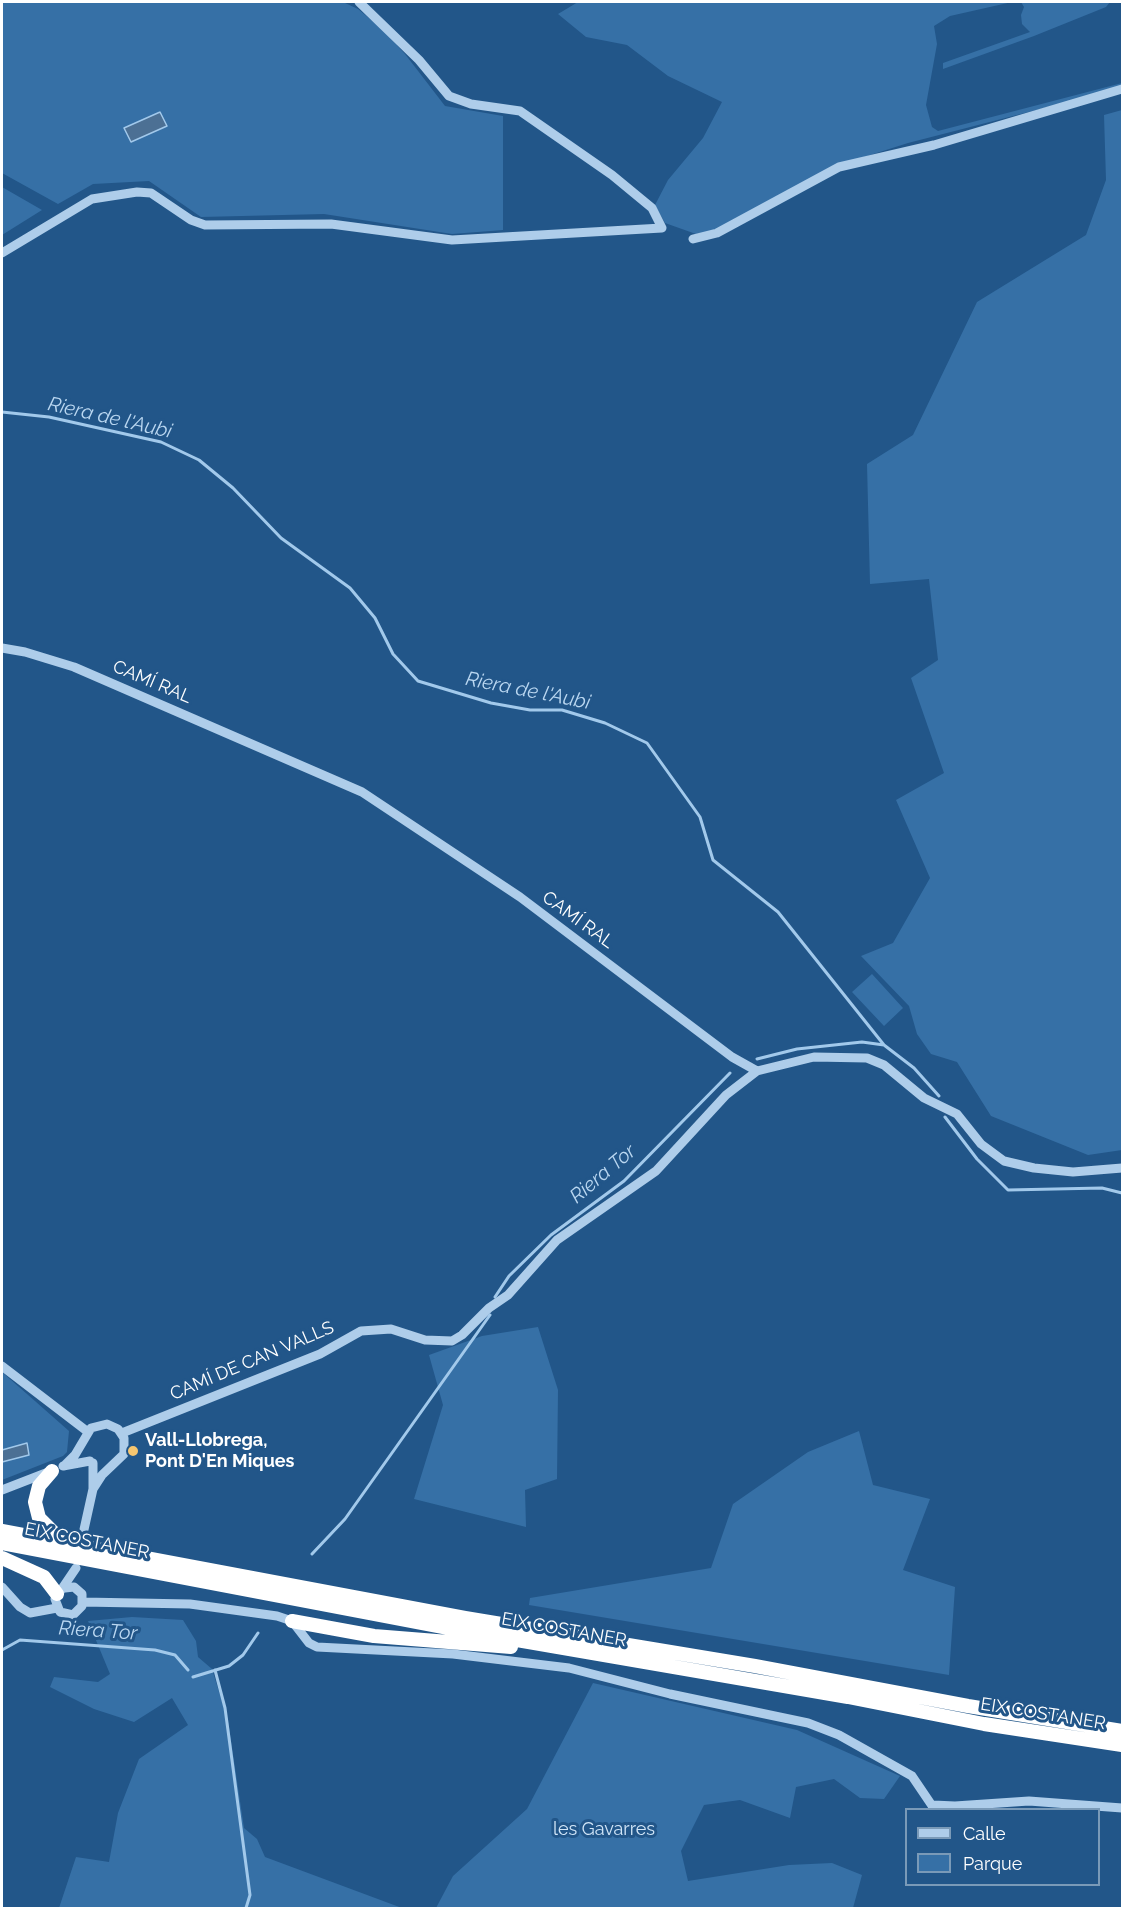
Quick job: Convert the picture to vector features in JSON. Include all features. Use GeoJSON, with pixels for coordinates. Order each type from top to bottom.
{"type":"FeatureCollection","features":[{"type":"Feature","properties":{"kind":"highway"},"geometry":{"type":"LineString","coordinates":[[54,1533],[39,1518],[35,1502],[39,1486],[58,1468]]}},
{"type":"Feature","properties":{"kind":"highway"},"geometry":{"type":"LineString","coordinates":[[2,1523],[129,1549],[198,1569]]}},
{"type":"Feature","properties":{"kind":"highway"},"geometry":{"type":"LineString","coordinates":[[2,1530],[198,1569],[1122,1731]]}},
{"type":"Feature","properties":{"kind":"highway","name":"EIX COSTANER"},"geometry":{"type":"LineString","coordinates":[[2,1543],[984,1724],[1122,1745]]}},
{"type":"Feature","properties":{"kind":"highway"},"geometry":{"type":"LineString","coordinates":[[2,1558],[44,1577],[59,1596]]}},
{"type":"Feature","properties":{"kind":"highway"},"geometry":{"type":"LineString","coordinates":[[292,1621],[374,1636],[518,1647],[603,1660],[623,1658]]}},
{"type":"Feature","properties":{"kind":"highway"},"geometry":{"type":"LineString","coordinates":[[984,1724],[1062,1743],[1122,1754]]}},
{"type":"Feature","properties":{"kind":"highway"},"geometry":{"type":"LineString","coordinates":[[1086,1726],[1122,1725]]}},
{"type":"Feature","properties":{"kind":"street"},"geometry":{"type":"LineString","coordinates":[[2,253],[92,199],[137,192],[151,193],[191,220],[205,225],[331,224],[452,240],[662,228],[652,208],[612,175],[520,111],[471,104],[448,96],[419,60],[358,2]]}},
{"type":"Feature","properties":{"kind":"street"},"geometry":{"type":"LineString","coordinates":[[693,239],[717,233],[839,167],[934,145],[1122,89]]}},
{"type":"Feature","properties":{"kind":"street","name":"CAMÍ RAL"},"geometry":{"type":"LineString","coordinates":[[2,648],[26,652],[74,668],[362,792],[519,897],[732,1057],[757,1071]]}},
{"type":"Feature","properties":{"kind":"street"},"geometry":{"type":"LineString","coordinates":[[757,1071],[814,1057],[867,1058],[884,1065],[924,1098],[957,1114],[981,1144],[1004,1161],[1034,1168],[1073,1172],[1122,1168]]}},
{"type":"Feature","properties":{"kind":"street","name":"CAMÍ DE CAN VALLS"},"geometry":{"type":"LineString","coordinates":[[122,1433],[320,1354],[361,1331],[391,1329],[425,1340],[452,1341],[462,1335],[489,1308],[508,1295],[557,1240],[656,1171],[726,1095],[757,1071]]}},
{"type":"Feature","properties":{"kind":"street"},"geometry":{"type":"LineString","coordinates":[[2,1366],[88,1432]]}},
{"type":"Feature","properties":{"kind":"street"},"geometry":{"type":"LineString","coordinates":[[58,1468],[84,1443],[88,1432],[96,1425],[107,1424],[122,1433],[125,1449],[93,1489]]}},
{"type":"Feature","properties":{"kind":"street"},"geometry":{"type":"LineString","coordinates":[[83,1534],[93,1489],[92,1462],[85,1452],[84,1443]]}},
{"type":"Feature","properties":{"kind":"street"},"geometry":{"type":"LineString","coordinates":[[2,1490],[58,1468],[92,1462],[104,1466],[113,1464]]}},
{"type":"Feature","properties":{"kind":"street"},"geometry":{"type":"LineString","coordinates":[[76,1568],[78,1590],[83,1602],[80,1611],[73,1615],[63,1614],[59,1596],[76,1568]]}},
{"type":"Feature","properties":{"kind":"street"},"geometry":{"type":"LineString","coordinates":[[2,1587],[20,1607],[30,1613],[59,1596],[78,1590]]}},
{"type":"Feature","properties":{"kind":"street"},"geometry":{"type":"LineString","coordinates":[[83,1602],[207,1605],[277,1616],[292,1621],[309,1643],[317,1647],[453,1654],[569,1668],[670,1694],[808,1723],[864,1748],[912,1776],[934,1807],[1029,1801],[1122,1808]]}},
{"type":"Feature","properties":{"kind":"street"},"geometry":{"type":"LineString","coordinates":[[309,1643],[310,1630],[316,1626]]}},
{"type":"Feature","properties":{"kind":"green space"},"geometry":{"type":"Polygon","coordinates":[[[2,2],[343,2],[358,9],[381,28],[405,54],[445,106],[503,116],[503,230],[452,234],[324,214],[201,217],[149,181],[93,184],[58,204],[2,173],[2,2]]]}},
{"type":"Feature","properties":{"kind":"green space"},"geometry":{"type":"Polygon","coordinates":[[[578,2],[1012,2],[950,16],[934,26],[937,44],[926,105],[932,127],[938,131],[1122,83],[1122,88],[908,143],[842,164],[714,231],[696,234],[665,223],[655,205],[668,180],[703,138],[722,102],[668,76],[627,45],[586,37],[558,14],[578,2]]]}},
{"type":"Feature","properties":{"kind":"green space"},"geometry":{"type":"Polygon","coordinates":[[[1021,2],[1110,2],[1106,7],[1034,36],[943,69],[943,63],[1030,32],[1022,24],[1021,15],[1024,7],[1021,2]]]}},
{"type":"Feature","properties":{"kind":"green space"},"geometry":{"type":"Polygon","coordinates":[[[1122,110],[1122,1150],[1088,1155],[991,1116],[957,1062],[931,1054],[917,1034],[909,1006],[861,956],[893,943],[930,878],[896,800],[944,773],[911,678],[938,660],[929,579],[870,584],[867,464],[913,435],[977,302],[1086,235],[1106,180],[1104,115],[1122,110]]]}},
{"type":"Feature","properties":{"kind":"green space"},"geometry":{"type":"Polygon","coordinates":[[[2,187],[42,210],[2,235],[2,187]]]}},
{"type":"Feature","properties":{"kind":"green space"},"geometry":{"type":"Polygon","coordinates":[[[872,974],[903,1008],[884,1026],[852,992],[872,974]]]}},
{"type":"Feature","properties":{"kind":"green space"},"geometry":{"type":"Polygon","coordinates":[[[538,1327],[558,1390],[557,1479],[525,1490],[526,1527],[414,1499],[443,1405],[429,1355],[482,1336],[538,1327]]]}},
{"type":"Feature","properties":{"kind":"green space"},"geometry":{"type":"Polygon","coordinates":[[[2,1372],[69,1431],[67,1452],[63,1456],[2,1480],[2,1372]]]}},
{"type":"Feature","properties":{"kind":"green space"},"geometry":{"type":"Polygon","coordinates":[[[859,1431],[873,1485],[930,1499],[903,1570],[955,1587],[949,1675],[529,1605],[530,1598],[711,1568],[733,1504],[808,1452],[859,1431]]]}},
{"type":"Feature","properties":{"kind":"green space"},"geometry":{"type":"Polygon","coordinates":[[[132,1617],[183,1620],[196,1641],[198,1657],[212,1669],[228,1721],[244,1828],[257,1839],[265,1857],[402,1908],[59,1908],[76,1857],[109,1862],[118,1813],[139,1759],[188,1725],[172,1698],[134,1722],[94,1709],[50,1687],[54,1677],[98,1682],[110,1674],[88,1621],[132,1617]]]}},
{"type":"Feature","properties":{"kind":"green space","name":"les Gavarres"},"geometry":{"type":"Polygon","coordinates":[[[593,1683],[797,1730],[900,1776],[884,1799],[860,1798],[834,1779],[796,1787],[790,1818],[740,1800],[704,1805],[681,1851],[688,1881],[789,1865],[832,1863],[862,1875],[853,1908],[436,1908],[453,1876],[527,1809],[593,1683]]]}},
{"type":"Feature","properties":{"kind":"shaded area"},"geometry":{"type":"Polygon","coordinates":[[[160,112],[167,126],[131,142],[124,128],[160,112]]]}},
{"type":"Feature","properties":{"kind":"shaded area"},"geometry":{"type":"Polygon","coordinates":[[[27,1443],[29,1455],[2,1462],[2,1450],[27,1443]]]}},
{"type":"Feature","properties":{"kind":"waterway","name":"Riera de l'Aubi"},"geometry":{"type":"LineString","coordinates":[[2,412],[49,417],[161,442],[199,460],[233,488],[281,538],[350,588],[375,618],[393,654],[418,681],[491,703],[530,710],[562,710],[605,723],[647,743],[700,817],[713,860],[778,912],[884,1045],[914,1068],[939,1096]]}},
{"type":"Feature","properties":{"kind":"waterway","name":"Riera Tor"},"geometry":{"type":"LineString","coordinates":[[757,1059],[797,1049],[862,1042],[884,1045]]}},
{"type":"Feature","properties":{"kind":"waterway","name":"Riera Tor"},"geometry":{"type":"LineString","coordinates":[[495,1297],[509,1276],[551,1235],[624,1181],[730,1073]]}},
{"type":"Feature","properties":{"kind":"waterway","name":"Riera de l'Aubi"},"geometry":{"type":"LineString","coordinates":[[945,1117],[977,1159],[1008,1190],[1102,1188],[1122,1193]]}},
{"type":"Feature","properties":{"kind":"waterway","name":"Riera Tor"},"geometry":{"type":"LineString","coordinates":[[312,1554],[345,1519],[490,1315]]}},
{"type":"Feature","properties":{"kind":"waterway","name":"Riera Tor"},"geometry":{"type":"LineString","coordinates":[[193,1677],[229,1666],[243,1655],[258,1633]]}},
{"type":"Feature","properties":{"kind":"waterway","name":"Riera Tor"},"geometry":{"type":"LineString","coordinates":[[2,1650],[20,1640],[155,1650],[175,1655],[188,1670]]}},
{"type":"Feature","properties":{"kind":"waterway"},"geometry":{"type":"LineString","coordinates":[[215,1670],[225,1708],[250,1895],[246,1908]]}},
{"type":"Feature","properties":{"kind":"place","name":"Vall-Llobrega, Pont D'En Miques"},"geometry":{"type":"Point","coordinates":[133,1451]}}]}
